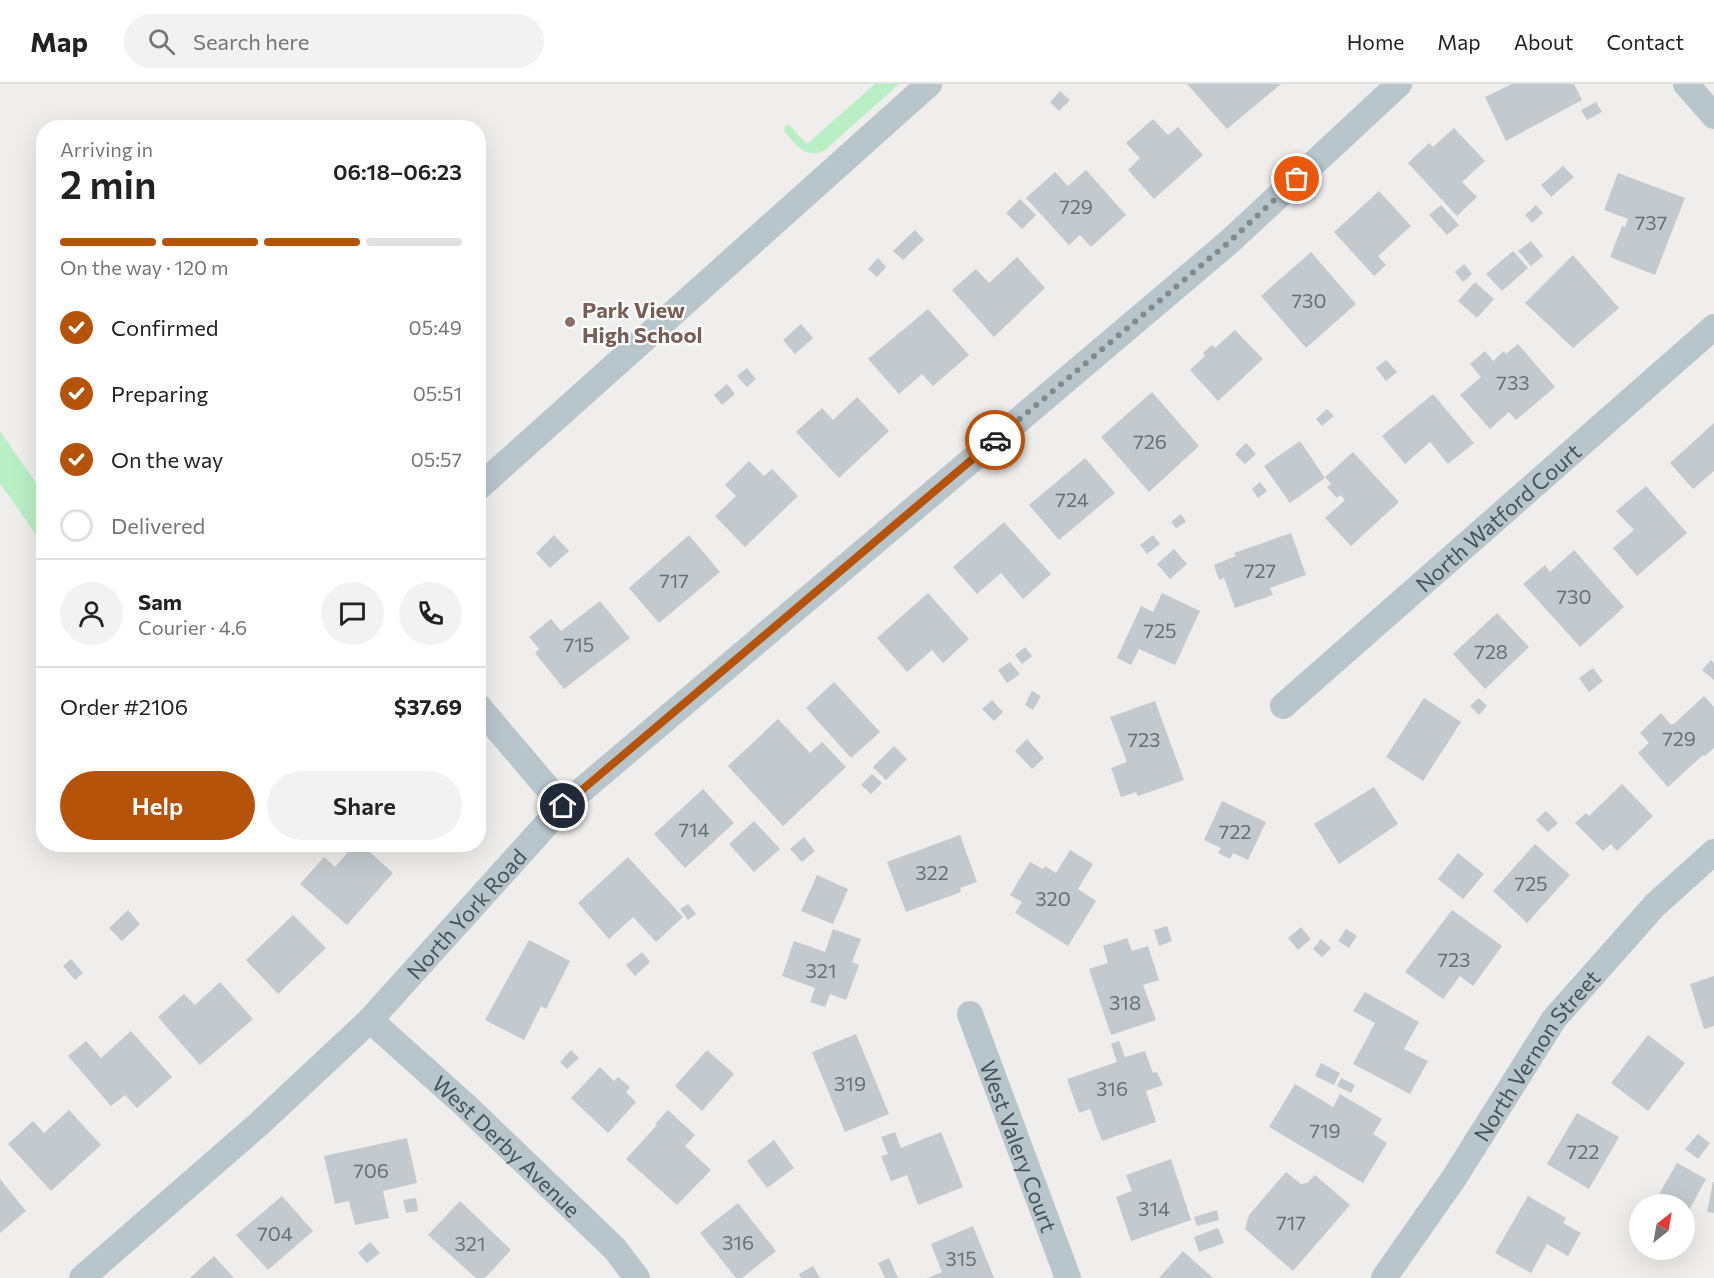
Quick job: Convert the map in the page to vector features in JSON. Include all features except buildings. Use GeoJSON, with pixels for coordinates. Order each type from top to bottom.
{"type":"FeatureCollection","features":[{"type":"Feature","properties":{"kind":"street"},"geometry":{"type":"LineString","coordinates":[[486,481],[929,84]]}},
{"type":"Feature","properties":{"kind":"street","name":"North York Road"},"geometry":{"type":"LineString","coordinates":[[82,1278],[260,1123],[370,1020],[563,806],[1229,242],[1399,84]]}},
{"type":"Feature","properties":{"kind":"street"},"geometry":{"type":"LineString","coordinates":[[1686,84],[1714,116]]}},
{"type":"Feature","properties":{"kind":"street","name":"North Watford Court"},"geometry":{"type":"LineString","coordinates":[[1283,706],[1714,327]]}},
{"type":"Feature","properties":{"kind":"street"},"geometry":{"type":"LineString","coordinates":[[486,715],[563,806]]}},
{"type":"Feature","properties":{"kind":"street","name":"North Vernon Street"},"geometry":{"type":"LineString","coordinates":[[1384,1278],[1454,1178],[1554,1019],[1655,905],[1714,852]]}},
{"type":"Feature","properties":{"kind":"street","name":"West Valery Court"},"geometry":{"type":"LineString","coordinates":[[970,1014],[1068,1278]]}},
{"type":"Feature","properties":{"kind":"street","name":"West Derby Avenue"},"geometry":{"type":"LineString","coordinates":[[370,1020],[466,1106],[615,1249],[637,1278]]}},
{"type":"Feature","properties":{"kind":"green space"},"geometry":{"type":"Polygon","coordinates":[[[875,84],[899,84],[824,151],[806,152],[796,145],[784,131],[785,125],[790,126],[807,144],[875,84]]]}},
{"type":"Feature","properties":{"kind":"green space"},"geometry":{"type":"Polygon","coordinates":[[[0,431],[36,483],[36,535],[0,483],[0,431]]]}},
{"type":"Feature","properties":{"kind":"way so far"},"geometry":{"type":"LineString","coordinates":[[995,440],[1229,242],[1297,179]]}},
{"type":"Feature","properties":{"kind":"place","name":"Park View High School"},"geometry":{"type":"Point","coordinates":[570,322]}},
{"type":"Feature","properties":{"kind":"route"},"geometry":{"type":"LineString","coordinates":[[563,806],[995,440]]}}]}
